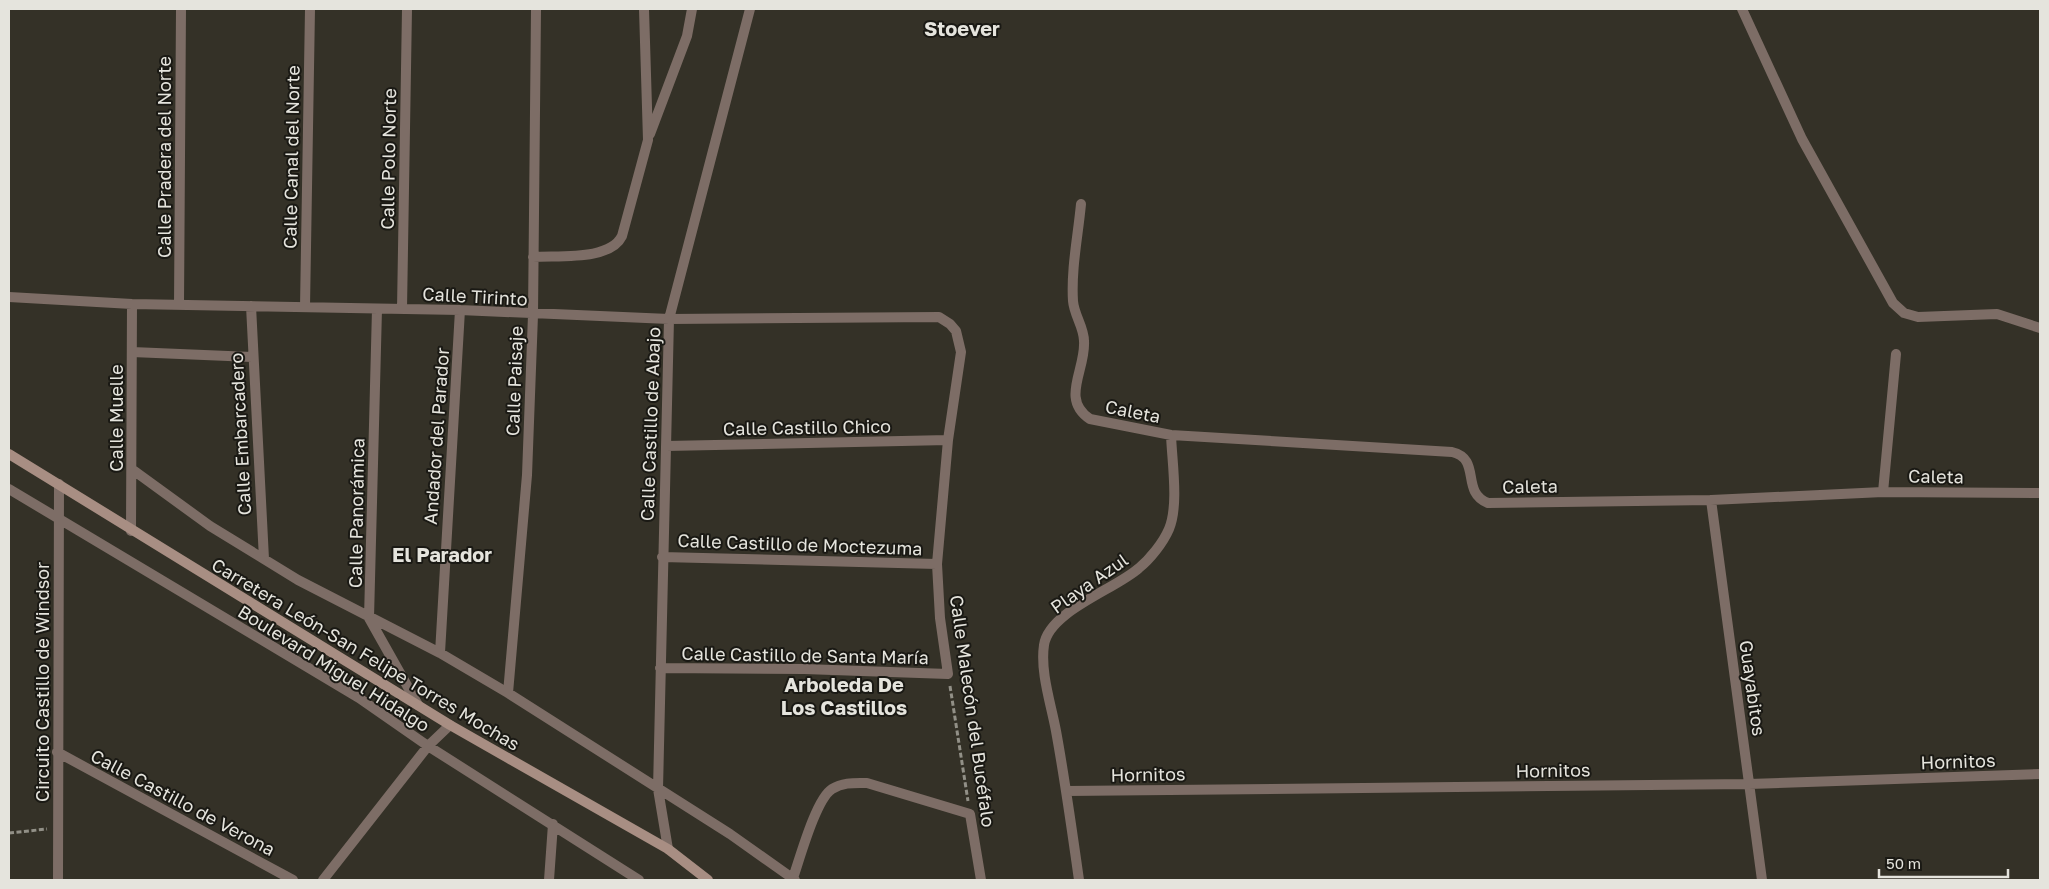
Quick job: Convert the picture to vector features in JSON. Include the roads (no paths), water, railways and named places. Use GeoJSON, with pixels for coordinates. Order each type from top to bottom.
{"type":"FeatureCollection","features":[{"type":"Feature","properties":{"kind":"main road","name":"Carretera León-San Felipe Torres Mochas"},"geometry":{"type":"LineString","coordinates":[[9,454],[131,531],[450,725],[668,849],[708,880]]}},
{"type":"Feature","properties":{"kind":"street","name":"Calle Pradera del Norte"},"geometry":{"type":"LineString","coordinates":[[179,305],[181,9]]}},
{"type":"Feature","properties":{"kind":"street","name":"Calle Canal del Norte"},"geometry":{"type":"LineString","coordinates":[[305,307],[310,9]]}},
{"type":"Feature","properties":{"kind":"street","name":"Calle Polo Norte"},"geometry":{"type":"LineString","coordinates":[[402,309],[407,9]]}},
{"type":"Feature","properties":{"kind":"street","name":"Calle Paisaje"},"geometry":{"type":"LineString","coordinates":[[508,693],[527,475],[533,315],[536,9]]}},
{"type":"Feature","properties":{"kind":"street"},"geometry":{"type":"LineString","coordinates":[[644,9],[647,145]]}},
{"type":"Feature","properties":{"kind":"street"},"geometry":{"type":"LineString","coordinates":[[533,257],[600,253],[618,244],[647,145],[687,36],[692,9]]}},
{"type":"Feature","properties":{"kind":"street","name":"Calle Castillo de Abajo"},"geometry":{"type":"LineString","coordinates":[[668,849],[658,789],[669,319],[750,9]]}},
{"type":"Feature","properties":{"kind":"street"},"geometry":{"type":"LineString","coordinates":[[1742,9],[1802,138],[1893,303],[1904,313],[1918,317],[1997,314],[2040,328]]}},
{"type":"Feature","properties":{"kind":"street","name":"Caleta"},"geometry":{"type":"LineString","coordinates":[[1081,204],[1073,303],[1082,328],[1084,352],[1075,391],[1076,404],[1081,413],[1090,419],[1171,435],[1462,454],[1468,461],[1473,491],[1479,499],[1488,503],[1710,500],[1883,492],[2040,493]]}},
{"type":"Feature","properties":{"kind":"street","name":"Calle Tirinto"},"geometry":{"type":"LineString","coordinates":[[9,297],[132,304],[460,310],[533,315],[669,319],[939,317]]}},
{"type":"Feature","properties":{"kind":"street","name":"Calle Muelle"},"geometry":{"type":"LineString","coordinates":[[131,531],[132,304]]}},
{"type":"Feature","properties":{"kind":"street","name":"Calle Embarcadero"},"geometry":{"type":"LineString","coordinates":[[251,306],[252,357],[264,559]]}},
{"type":"Feature","properties":{"kind":"street","name":"Calle Panorámica"},"geometry":{"type":"LineString","coordinates":[[369,618],[377,309]]}},
{"type":"Feature","properties":{"kind":"street","name":"Andador del Parador"},"geometry":{"type":"LineString","coordinates":[[440,653],[460,310]]}},
{"type":"Feature","properties":{"kind":"street","name":"Calle Malecón del Bucéfalo"},"geometry":{"type":"LineString","coordinates":[[939,317],[950,324],[956,331],[961,352],[948,440],[937,564],[942,634],[948,674]]}},
{"type":"Feature","properties":{"kind":"street"},"geometry":{"type":"LineString","coordinates":[[132,352],[252,357]]}},
{"type":"Feature","properties":{"kind":"street"},"geometry":{"type":"LineString","coordinates":[[1883,492],[1896,354]]}},
{"type":"Feature","properties":{"kind":"street","name":"Playa Azul"},"geometry":{"type":"LineString","coordinates":[[1079,880],[1066,791],[1044,666],[1044,644],[1051,630],[1066,614],[1139,569],[1169,529],[1174,501],[1171,435]]}},
{"type":"Feature","properties":{"kind":"street","name":"Calle Castillo Chico"},"geometry":{"type":"LineString","coordinates":[[666,446],[948,440]]}},
{"type":"Feature","properties":{"kind":"street"},"geometry":{"type":"LineString","coordinates":[[132,470],[210,526],[264,559],[369,618],[440,653],[508,693],[730,834],[794,879]]}},
{"type":"Feature","properties":{"kind":"street","name":"Circuito Castillo de Windsor"},"geometry":{"type":"LineString","coordinates":[[58,880],[59,484]]}},
{"type":"Feature","properties":{"kind":"street","name":"Boulevard Miguel Hidalgo"},"geometry":{"type":"LineString","coordinates":[[9,489],[359,698],[428,746],[553,824],[637,880]]}},
{"type":"Feature","properties":{"kind":"street","name":"Guayabitos"},"geometry":{"type":"LineString","coordinates":[[1710,500],[1762,880]]}},
{"type":"Feature","properties":{"kind":"street","name":"Calle Castillo de Moctezuma"},"geometry":{"type":"LineString","coordinates":[[662,556],[937,564]]}},
{"type":"Feature","properties":{"kind":"street"},"geometry":{"type":"LineString","coordinates":[[369,618],[418,705]]}},
{"type":"Feature","properties":{"kind":"street","name":"Calle Castillo de Santa María"},"geometry":{"type":"LineString","coordinates":[[660,668],[804,669],[948,674]]}},
{"type":"Feature","properties":{"kind":"street"},"geometry":{"type":"LineString","coordinates":[[323,880],[428,746],[450,725]]}},
{"type":"Feature","properties":{"kind":"street","name":"Calle Castillo de Verona"},"geometry":{"type":"LineString","coordinates":[[57,752],[293,880]]}},
{"type":"Feature","properties":{"kind":"street","name":"Hornitos"},"geometry":{"type":"LineString","coordinates":[[1066,791],[1749,784],[2040,774]]}},
{"type":"Feature","properties":{"kind":"street","name":"Calle Malecón del Bucéfalo"},"geometry":{"type":"LineString","coordinates":[[794,879],[821,800],[831,789],[841,784],[867,783],[970,814],[981,880]]}},
{"type":"Feature","properties":{"kind":"street"},"geometry":{"type":"LineString","coordinates":[[549,880],[553,824]]}},
{"type":"Feature","properties":{"kind":"district","name":"Stoever"},"geometry":{"type":"Point","coordinates":[962,28]}},
{"type":"Feature","properties":{"kind":"district","name":"El Parador"},"geometry":{"type":"Point","coordinates":[442,554]}},
{"type":"Feature","properties":{"kind":"district","name":"Arboleda De Los Castillos"},"geometry":{"type":"Point","coordinates":[844,696]}}]}
